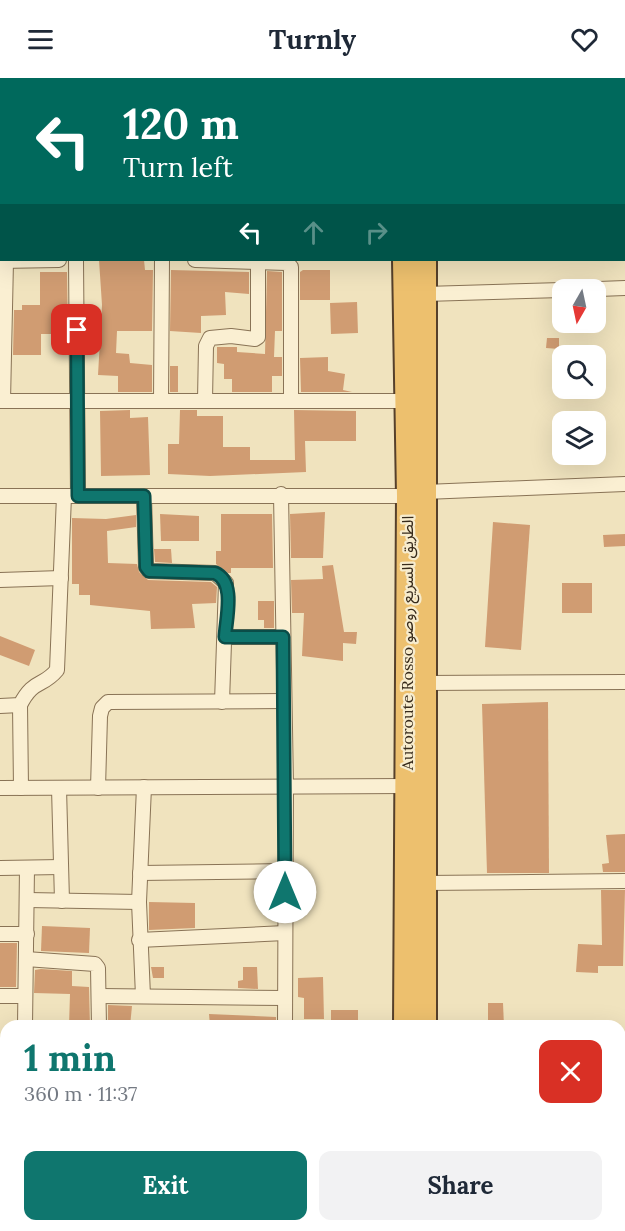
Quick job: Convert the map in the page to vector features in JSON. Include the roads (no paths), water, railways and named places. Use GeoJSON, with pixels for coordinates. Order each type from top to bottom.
{"type":"FeatureCollection","features":[{"type":"Feature","properties":{"kind":"highway","name":"Autoroute Rosso الطريق السريع روصو"},"geometry":{"type":"LineString","coordinates":[[404,261],[407,401],[417,494],[424,683],[425,1020]]}},
{"type":"Feature","properties":{"kind":"highway","name":"Autoroute Rosso الطريق السريع روصو"},"geometry":{"type":"LineString","coordinates":[[405,1020],[406,786],[425,261]]}},
{"type":"Feature","properties":{"kind":"street"},"geometry":{"type":"LineString","coordinates":[[3,261],[2,401],[77,399],[407,401]]}},
{"type":"Feature","properties":{"kind":"street"},"geometry":{"type":"LineString","coordinates":[[21,788],[20,705],[33,685],[52,677],[57,670],[61,578],[71,496],[77,399],[76,261]]}},
{"type":"Feature","properties":{"kind":"street"},"geometry":{"type":"LineString","coordinates":[[161,400],[162,261]]}},
{"type":"Feature","properties":{"kind":"street"},"geometry":{"type":"LineString","coordinates":[[205,400],[206,346],[210,338],[258,337],[258,261],[287,263],[293,271],[291,401]]}},
{"type":"Feature","properties":{"kind":"street"},"geometry":{"type":"LineString","coordinates":[[606,289],[625,288]]}},
{"type":"Feature","properties":{"kind":"street"},"geometry":{"type":"LineString","coordinates":[[425,294],[552,290]]}},
{"type":"Feature","properties":{"kind":"street"},"geometry":{"type":"LineString","coordinates":[[0,496],[417,494],[625,484]]}},
{"type":"Feature","properties":{"kind":"street"},"geometry":{"type":"LineString","coordinates":[[281,494],[286,786],[285,1020]]}},
{"type":"Feature","properties":{"kind":"street"},"geometry":{"type":"LineString","coordinates":[[144,496],[144,565],[149,571],[215,573],[220,575],[226,583],[228,593],[222,702]]}},
{"type":"Feature","properties":{"kind":"street"},"geometry":{"type":"LineString","coordinates":[[0,580],[61,578]]}},
{"type":"Feature","properties":{"kind":"street"},"geometry":{"type":"LineString","coordinates":[[225,637],[283,637]]}},
{"type":"Feature","properties":{"kind":"street"},"geometry":{"type":"LineString","coordinates":[[424,683],[625,682]]}},
{"type":"Feature","properties":{"kind":"street"},"geometry":{"type":"LineString","coordinates":[[98,788],[100,716],[104,705],[108,702],[284,701]]}},
{"type":"Feature","properties":{"kind":"street"},"geometry":{"type":"LineString","coordinates":[[0,706],[20,705]]}},
{"type":"Feature","properties":{"kind":"street"},"geometry":{"type":"LineString","coordinates":[[0,788],[406,786]]}},
{"type":"Feature","properties":{"kind":"street"},"geometry":{"type":"LineString","coordinates":[[142,996],[139,902],[144,787]]}},
{"type":"Feature","properties":{"kind":"street"},"geometry":{"type":"LineString","coordinates":[[58,788],[62,901]]}},
{"type":"Feature","properties":{"kind":"street"},"geometry":{"type":"LineString","coordinates":[[0,868],[61,867]]}},
{"type":"Feature","properties":{"kind":"street"},"geometry":{"type":"LineString","coordinates":[[25,1020],[27,868]]}},
{"type":"Feature","properties":{"kind":"street"},"geometry":{"type":"LineString","coordinates":[[140,873],[285,871]]}},
{"type":"Feature","properties":{"kind":"street"},"geometry":{"type":"LineString","coordinates":[[424,883],[625,881]]}},
{"type":"Feature","properties":{"kind":"street"},"geometry":{"type":"LineString","coordinates":[[28,900],[139,902]]}},
{"type":"Feature","properties":{"kind":"street"},"geometry":{"type":"LineString","coordinates":[[139,940],[285,933]]}},
{"type":"Feature","properties":{"kind":"street"},"geometry":{"type":"LineString","coordinates":[[0,934],[27,934]]}},
{"type":"Feature","properties":{"kind":"street"},"geometry":{"type":"LineString","coordinates":[[26,959],[91,962],[98,968],[99,1020]]}},
{"type":"Feature","properties":{"kind":"street"},"geometry":{"type":"LineString","coordinates":[[0,996],[25,996]]}},
{"type":"Feature","properties":{"kind":"street"},"geometry":{"type":"LineString","coordinates":[[100,996],[285,998]]}}]}
